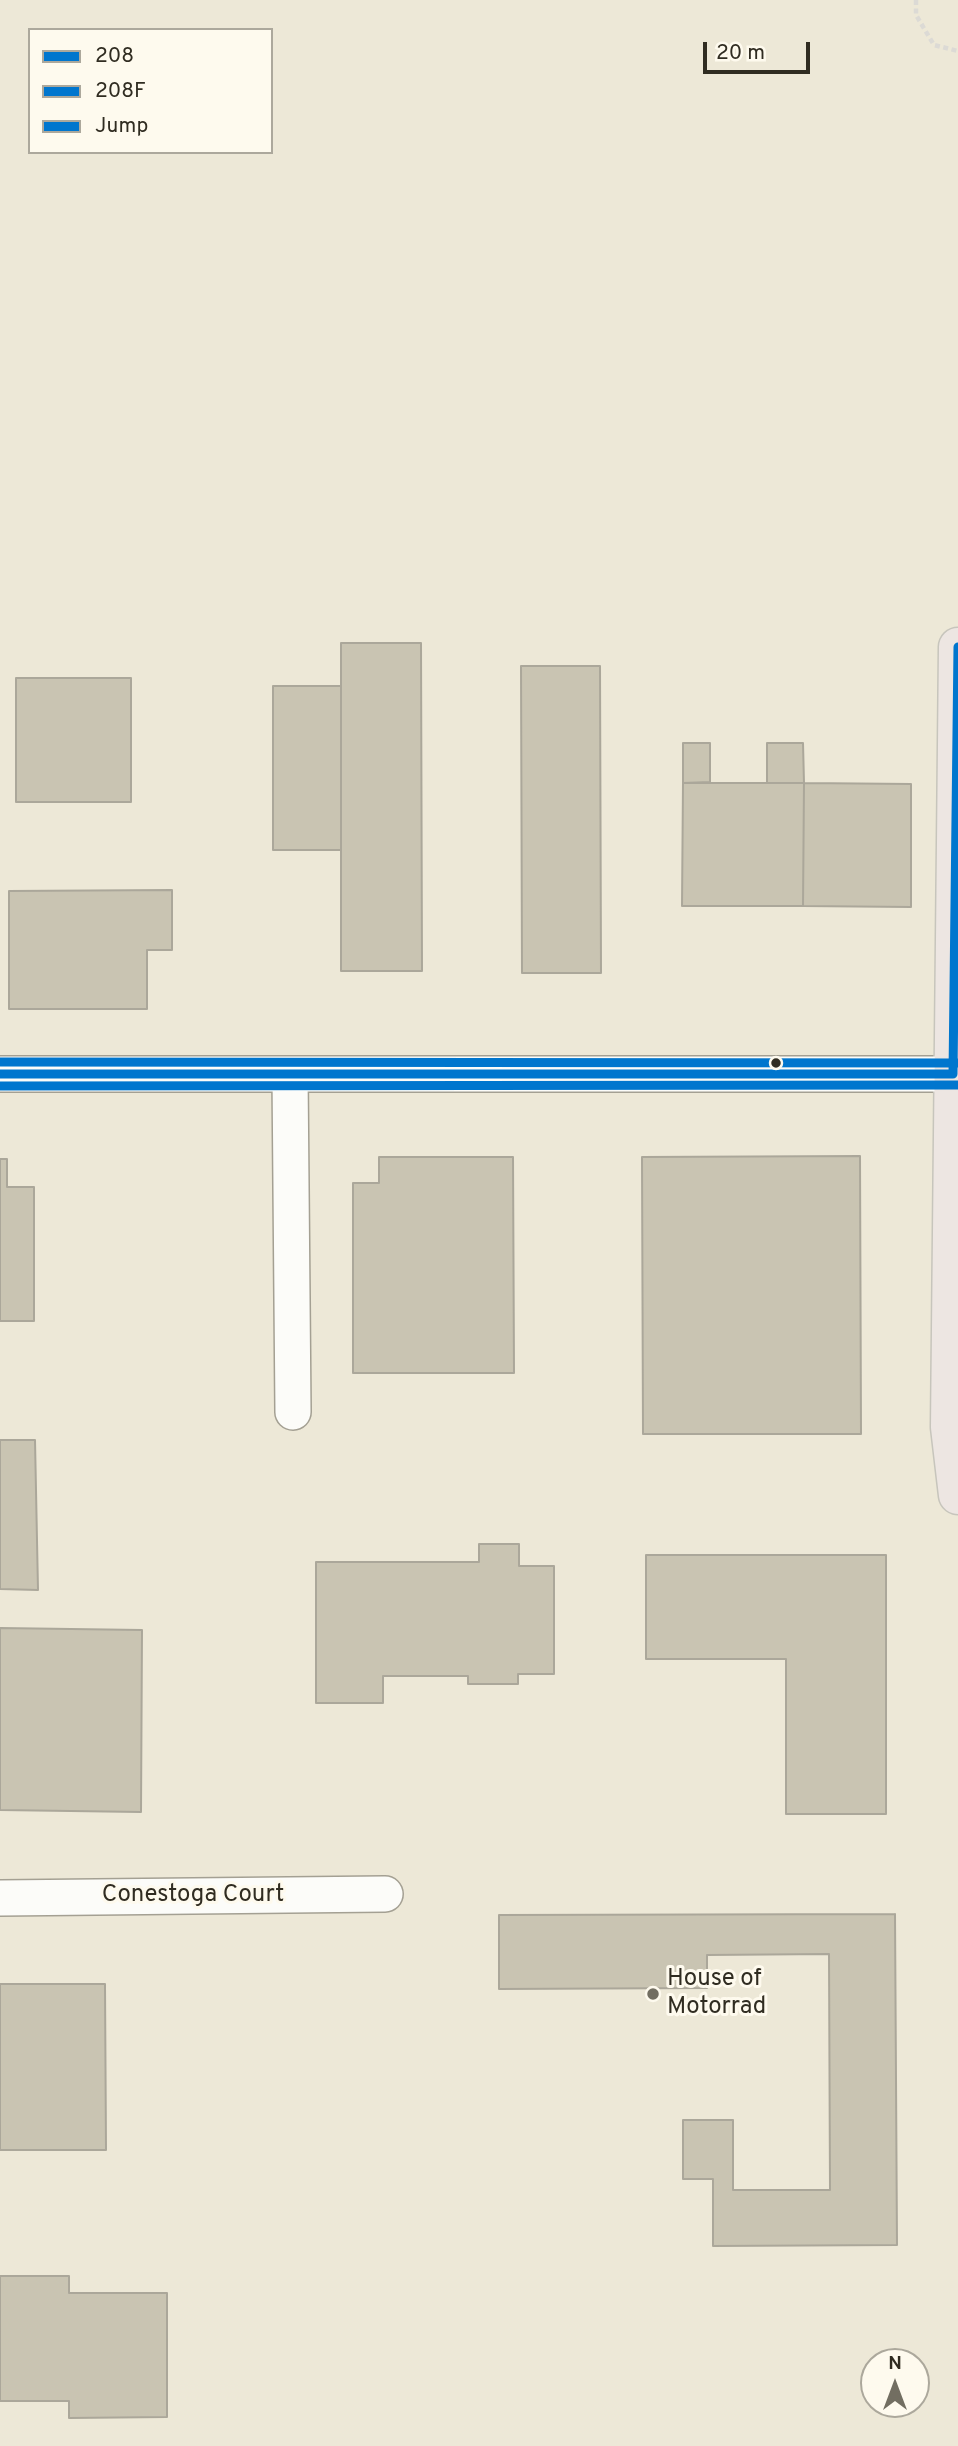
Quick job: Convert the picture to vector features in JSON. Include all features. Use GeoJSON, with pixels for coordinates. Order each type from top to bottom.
{"type":"FeatureCollection","features":[{"type":"Feature","properties":{"kind":"main road"},"geometry":{"type":"LineString","coordinates":[[958,647],[956,1074],[950,1427],[958,1495]]}},
{"type":"Feature","properties":{"kind":"street"},"geometry":{"type":"LineString","coordinates":[[0,1074],[956,1074]]}},
{"type":"Feature","properties":{"kind":"street"},"geometry":{"type":"LineString","coordinates":[[290,1074],[293,1412]]}},
{"type":"Feature","properties":{"kind":"street","name":"Conestoga Court"},"geometry":{"type":"LineString","coordinates":[[0,1898],[385,1895]]}},
{"type":"Feature","properties":{"kind":"path"},"geometry":{"type":"LineString","coordinates":[[916,0],[916,15],[934,45],[958,51]]}},
{"type":"Feature","properties":{"kind":"building"},"geometry":{"type":"Polygon","coordinates":[[[341,643],[421,643],[422,971],[341,971],[341,643]]]}},
{"type":"Feature","properties":{"kind":"building"},"geometry":{"type":"Polygon","coordinates":[[[521,666],[600,666],[601,973],[522,973],[521,666]]]}},
{"type":"Feature","properties":{"kind":"building"},"geometry":{"type":"Polygon","coordinates":[[[16,678],[131,678],[131,802],[16,802],[16,678]]]}},
{"type":"Feature","properties":{"kind":"building"},"geometry":{"type":"Polygon","coordinates":[[[273,686],[341,686],[341,850],[273,850],[273,686]]]}},
{"type":"Feature","properties":{"kind":"building"},"geometry":{"type":"Polygon","coordinates":[[[683,743],[710,743],[710,782],[683,783],[683,743]]]}},
{"type":"Feature","properties":{"kind":"building"},"geometry":{"type":"Polygon","coordinates":[[[767,743],[803,743],[804,783],[767,783],[767,743]]]}},
{"type":"Feature","properties":{"kind":"building"},"geometry":{"type":"Polygon","coordinates":[[[683,783],[804,783],[803,906],[682,906],[683,783]]]}},
{"type":"Feature","properties":{"kind":"building"},"geometry":{"type":"Polygon","coordinates":[[[804,783],[911,784],[911,907],[803,906],[804,783]]]}},
{"type":"Feature","properties":{"kind":"building"},"geometry":{"type":"Polygon","coordinates":[[[172,890],[172,950],[147,950],[147,1009],[9,1009],[9,891],[172,890]]]}},
{"type":"Feature","properties":{"kind":"building"},"geometry":{"type":"Polygon","coordinates":[[[860,1156],[861,1434],[643,1434],[642,1157],[860,1156]]]}},
{"type":"Feature","properties":{"kind":"building"},"geometry":{"type":"Polygon","coordinates":[[[379,1157],[513,1157],[514,1373],[353,1373],[353,1183],[379,1183],[379,1157]]]}},
{"type":"Feature","properties":{"kind":"building"},"geometry":{"type":"Polygon","coordinates":[[[0,1159],[7,1159],[7,1187],[34,1187],[34,1321],[0,1321],[0,1159]]]}},
{"type":"Feature","properties":{"kind":"building"},"geometry":{"type":"Polygon","coordinates":[[[0,1440],[35,1440],[38,1590],[0,1589],[0,1440]]]}},
{"type":"Feature","properties":{"kind":"building"},"geometry":{"type":"Polygon","coordinates":[[[479,1544],[519,1544],[519,1566],[554,1566],[554,1674],[518,1674],[518,1684],[468,1684],[468,1676],[383,1676],[383,1703],[316,1703],[316,1562],[479,1562],[479,1544]]]}},
{"type":"Feature","properties":{"kind":"building"},"geometry":{"type":"Polygon","coordinates":[[[646,1555],[886,1555],[886,1814],[786,1814],[786,1659],[646,1659],[646,1555]]]}},
{"type":"Feature","properties":{"kind":"building"},"geometry":{"type":"Polygon","coordinates":[[[0,1628],[142,1630],[141,1812],[0,1810],[0,1628]]]}},
{"type":"Feature","properties":{"kind":"building"},"geometry":{"type":"Polygon","coordinates":[[[895,1914],[897,2245],[713,2246],[713,2179],[683,2179],[683,2120],[733,2120],[733,2190],[830,2190],[829,1954],[707,1955],[707,1988],[499,1989],[499,1915],[895,1914]]]}},
{"type":"Feature","properties":{"kind":"building"},"geometry":{"type":"Polygon","coordinates":[[[0,1984],[105,1984],[106,2150],[0,2150],[0,1984]]]}},
{"type":"Feature","properties":{"kind":"building"},"geometry":{"type":"Polygon","coordinates":[[[0,2276],[69,2276],[69,2293],[167,2293],[167,2417],[69,2418],[69,2401],[0,2401],[0,2276]]]}},
{"type":"Feature","properties":{"kind":"transit line","name":"208"},"geometry":{"type":"LineString","coordinates":[[0,1074],[953,1074],[958,647]]}},
{"type":"Feature","properties":{"kind":"transit line","name":"Jump"},"geometry":{"type":"LineString","coordinates":[[0,1062],[958,1063]]}},
{"type":"Feature","properties":{"kind":"transit line","name":"208F"},"geometry":{"type":"LineString","coordinates":[[0,1086],[958,1085]]}},
{"type":"Feature","properties":{"kind":"place","name":"House of Motorrad"},"geometry":{"type":"Point","coordinates":[653,1994]}}]}
